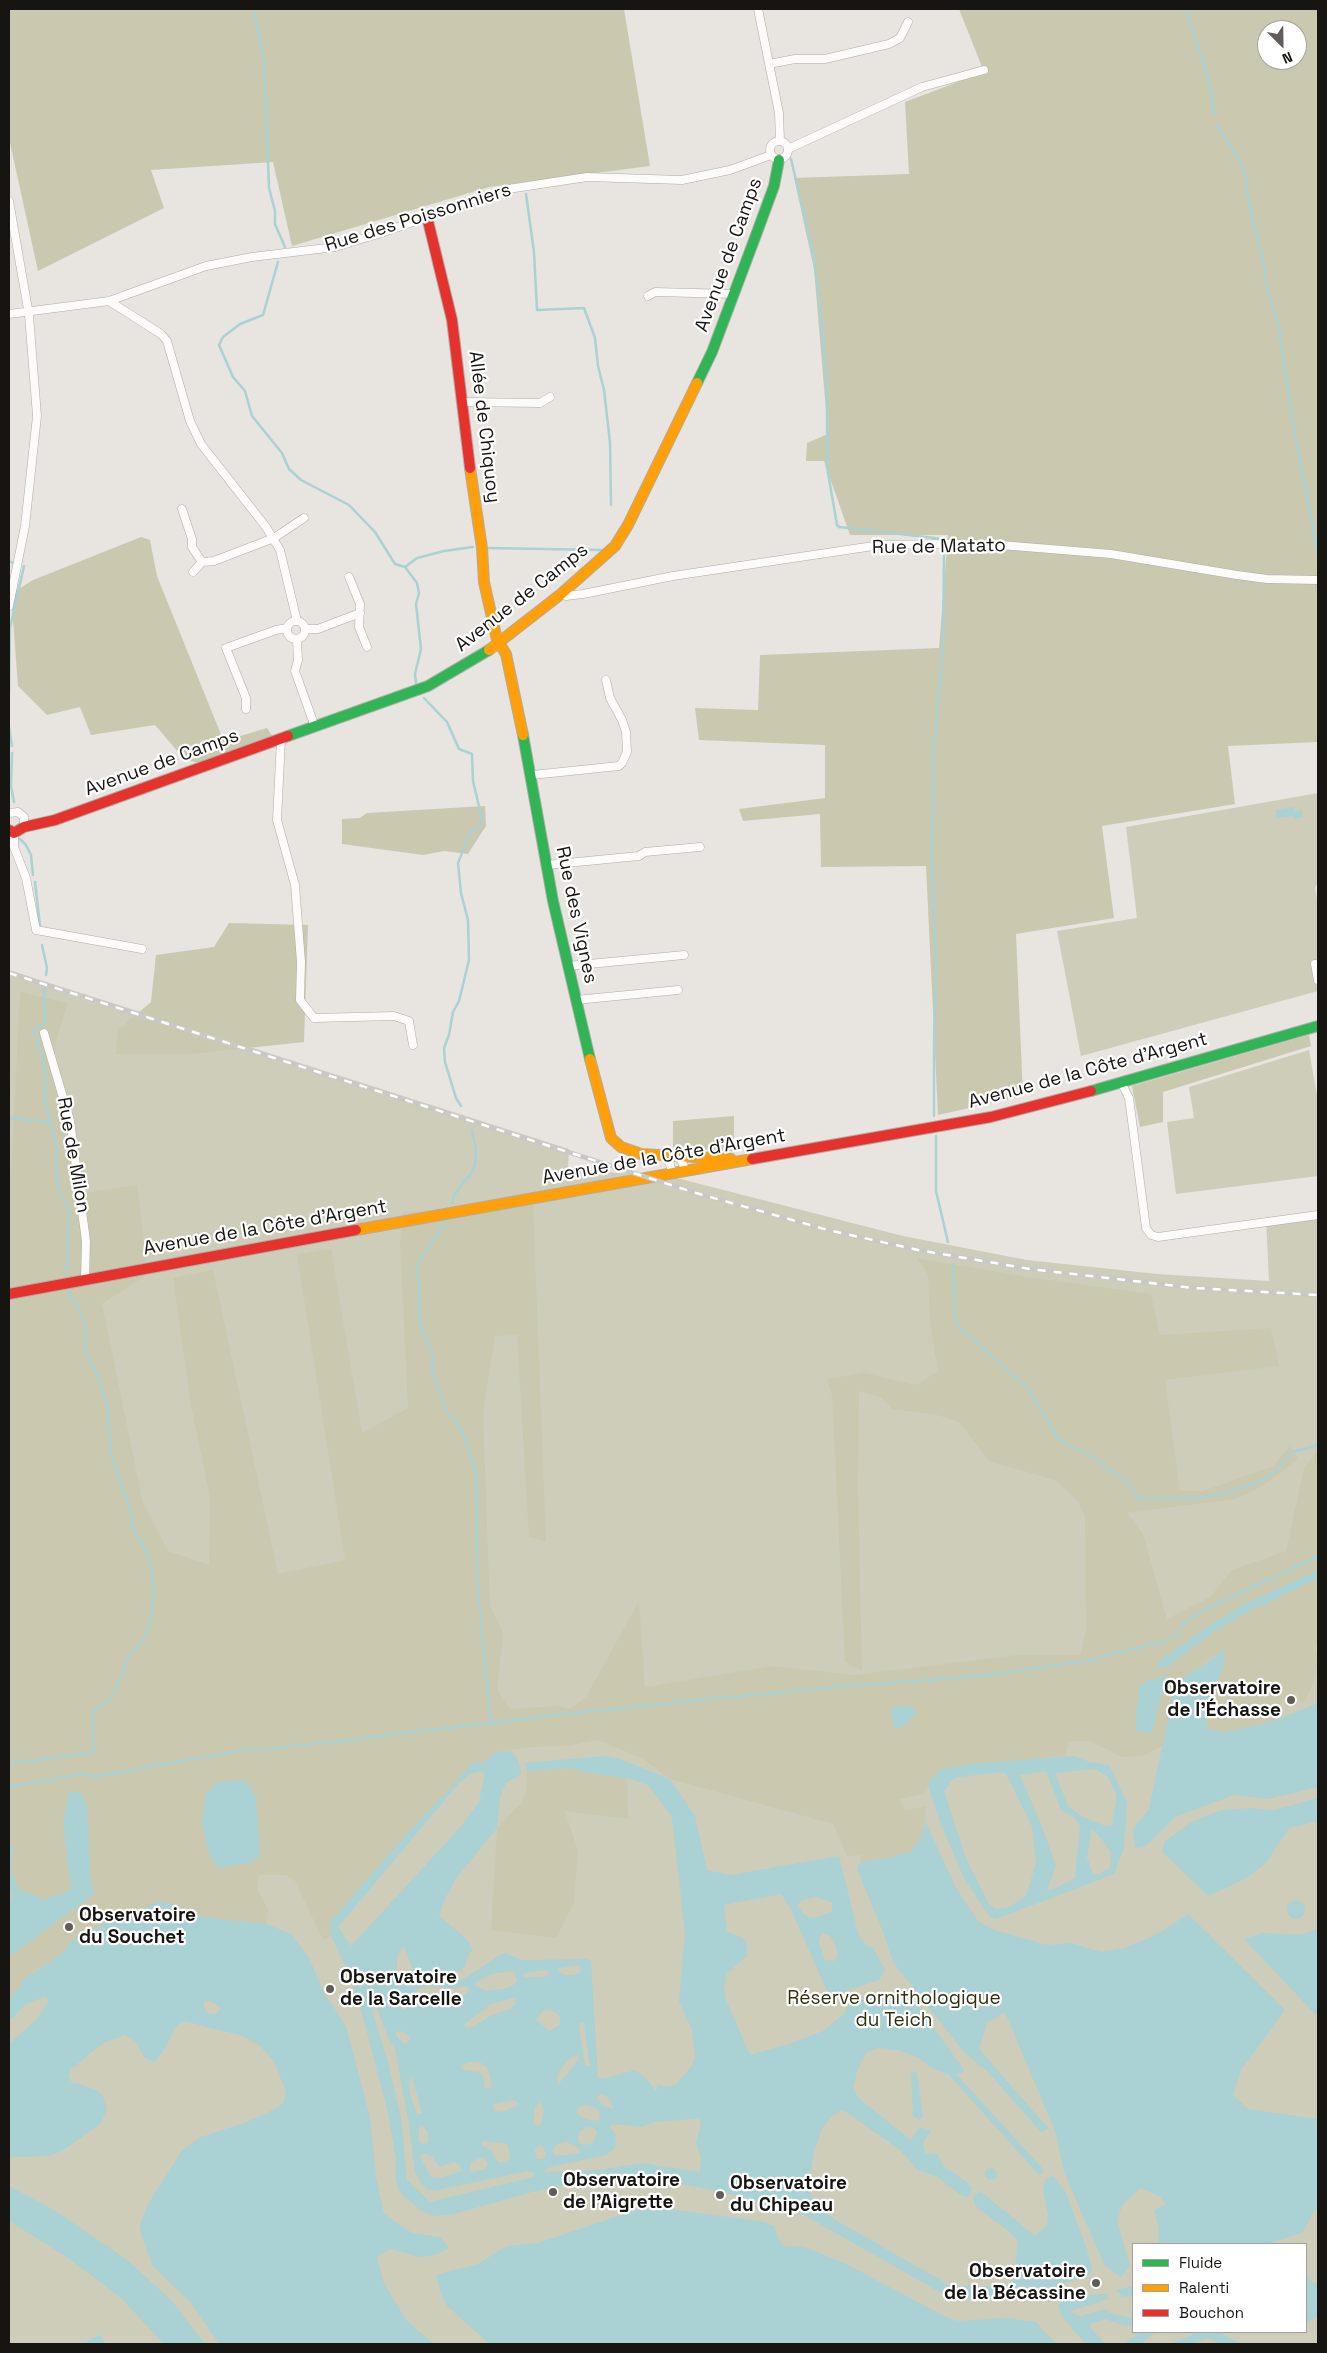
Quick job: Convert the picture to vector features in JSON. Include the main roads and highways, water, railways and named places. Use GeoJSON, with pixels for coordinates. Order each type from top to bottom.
{"type":"FeatureCollection","features":[{"type":"Feature","properties":{"kind":"water"},"geometry":{"type":"Polygon","coordinates":[[[1294,807],[1295,811],[1302,810],[1303,817],[1295,819],[1294,816],[1277,818],[1276,810],[1294,807]]]}},
{"type":"Feature","properties":{"kind":"water"},"geometry":{"type":"Polygon","coordinates":[[[1318,1570],[1318,1578],[1245,1613],[1212,1633],[1168,1666],[1156,1669],[1160,1660],[1211,1624],[1246,1603],[1318,1570]]]}},
{"type":"Feature","properties":{"kind":"water"},"geometry":{"type":"Polygon","coordinates":[[[1224,1649],[1223,1669],[1205,1707],[1207,1729],[1224,1732],[1274,1721],[1318,1703],[1318,1787],[1268,1799],[1234,1795],[1175,1817],[1146,1846],[1135,1848],[1133,1829],[1149,1809],[1176,1682],[1224,1649]]]}},
{"type":"Feature","properties":{"kind":"water"},"geometry":{"type":"Polygon","coordinates":[[[1166,1676],[1165,1690],[1160,1697],[1152,1733],[1135,1731],[1139,1686],[1147,1680],[1166,1676]]]}},
{"type":"Feature","properties":{"kind":"water"},"geometry":{"type":"Polygon","coordinates":[[[901,1706],[914,1707],[915,1715],[903,1727],[894,1728],[890,1709],[901,1706]]]}},
{"type":"Feature","properties":{"kind":"water"},"geometry":{"type":"Polygon","coordinates":[[[512,1751],[519,1762],[521,1774],[506,1783],[500,1797],[497,1828],[457,1877],[445,1898],[439,1916],[469,1942],[473,1952],[470,1952],[464,1968],[457,1972],[422,1977],[413,1970],[404,1946],[397,1956],[397,1982],[451,1982],[464,1979],[505,1953],[522,1960],[588,1959],[591,1961],[598,2078],[603,2079],[635,2070],[645,2077],[655,2090],[657,2090],[657,2084],[666,2087],[675,2085],[691,2067],[695,2057],[692,2029],[679,2002],[685,1933],[672,1817],[648,1785],[627,1778],[595,1774],[571,1768],[527,1771],[525,1763],[605,1756],[620,1759],[670,1779],[695,1816],[707,1870],[730,1875],[839,1856],[858,1933],[865,1944],[873,1948],[885,1970],[879,1980],[833,1995],[826,1989],[790,1907],[781,1894],[724,1905],[727,1932],[742,1937],[746,1943],[748,1955],[727,1973],[724,1988],[726,2000],[750,2055],[789,2044],[823,2031],[844,2014],[851,2001],[882,1992],[893,2002],[906,1996],[919,2008],[964,2070],[963,2073],[958,2073],[957,2075],[1043,2169],[1043,2174],[1039,2175],[948,2074],[932,2068],[919,2058],[899,2050],[878,2048],[866,2053],[857,2071],[853,2089],[856,2094],[863,2102],[911,2140],[921,2127],[931,2131],[923,2142],[925,2153],[938,2154],[943,2166],[967,2182],[972,2189],[968,2197],[962,2196],[936,2176],[918,2170],[900,2150],[843,2110],[833,2115],[822,2129],[814,2152],[808,2187],[814,2204],[837,2221],[951,2286],[1004,2286],[1013,2282],[1018,2242],[1012,2234],[976,2206],[973,2199],[978,2192],[984,2194],[1035,2236],[1047,2225],[1048,2214],[1043,2189],[1046,2178],[1054,2176],[1066,2193],[1088,2252],[1092,2270],[1087,2277],[1067,2282],[1051,2296],[952,2299],[804,2215],[719,2191],[659,2180],[574,2183],[532,2192],[454,2214],[437,2216],[425,2213],[404,2197],[398,2188],[395,2175],[396,2159],[388,2113],[364,2021],[351,1978],[331,1936],[330,1922],[404,1837],[472,1764],[475,1761],[482,1764],[496,1752],[512,1751]],[[482,1771],[470,1774],[459,1783],[338,1927],[351,1946],[457,1831],[479,1802],[485,1774],[482,1771]],[[816,1897],[802,1900],[798,1905],[804,1915],[813,1918],[832,1912],[832,1902],[816,1897]],[[824,1933],[820,1937],[819,1943],[825,1960],[835,1961],[838,1954],[835,1943],[830,1936],[824,1933]],[[577,1965],[558,1968],[558,1971],[565,1975],[581,1972],[580,1967],[577,1965]],[[546,1970],[523,1973],[524,1977],[546,1977],[549,1973],[546,1970]],[[513,1971],[491,1974],[476,1982],[476,1986],[486,1991],[508,1988],[515,1984],[517,1980],[515,1973],[513,1971]],[[426,1986],[415,1990],[415,1994],[426,1999],[442,1995],[444,1988],[426,1986]],[[465,1986],[451,1989],[447,1993],[453,1997],[466,1995],[469,1989],[465,1986]],[[400,1994],[392,1999],[403,2010],[407,2009],[406,1994],[400,1994]],[[515,1999],[491,2004],[463,2025],[468,2028],[475,2026],[490,2016],[510,2009],[516,2003],[515,1999]],[[376,2006],[372,2010],[388,2062],[401,2118],[407,2180],[430,2202],[534,2177],[534,2173],[529,2171],[437,2190],[429,2190],[421,2183],[415,2173],[409,2125],[395,2049],[389,2040],[376,2006]],[[547,2010],[542,2012],[536,2020],[550,2031],[560,2024],[560,2017],[555,2012],[547,2010]],[[580,2022],[579,2029],[585,2066],[590,2066],[584,2023],[580,2022]],[[402,2031],[396,2032],[396,2036],[404,2044],[408,2042],[410,2037],[402,2031]],[[577,2055],[570,2058],[563,2066],[557,2077],[559,2084],[579,2059],[577,2055]],[[468,2062],[461,2066],[464,2070],[479,2072],[483,2076],[485,2088],[490,2088],[492,2084],[488,2069],[484,2065],[480,2062],[468,2062]],[[412,2077],[409,2081],[410,2095],[417,2114],[421,2114],[412,2077]],[[601,2094],[597,2097],[603,2106],[613,2109],[608,2097],[601,2094]],[[514,2100],[493,2104],[494,2111],[501,2112],[517,2106],[519,2103],[514,2100]],[[541,2102],[535,2106],[533,2123],[539,2126],[544,2111],[541,2102]],[[585,2105],[579,2107],[576,2113],[586,2119],[599,2121],[600,2112],[594,2107],[585,2105]],[[699,2119],[653,2122],[642,2127],[613,2124],[610,2127],[616,2135],[615,2148],[606,2155],[550,2167],[544,2172],[598,2170],[642,2163],[700,2172],[701,2158],[696,2142],[701,2125],[699,2119]],[[421,2125],[419,2128],[419,2141],[423,2145],[428,2142],[428,2132],[421,2125]],[[586,2127],[579,2132],[579,2143],[586,2145],[593,2143],[597,2133],[594,2128],[586,2127]],[[481,2142],[482,2146],[491,2150],[496,2160],[500,2163],[511,2159],[507,2144],[481,2142]],[[566,2142],[556,2145],[553,2150],[554,2154],[558,2156],[580,2153],[580,2150],[575,2145],[566,2142]],[[539,2145],[535,2152],[537,2159],[545,2158],[546,2153],[543,2147],[539,2145]],[[423,2154],[420,2157],[431,2177],[441,2178],[462,2171],[459,2164],[454,2162],[439,2167],[432,2156],[423,2154]],[[483,2157],[471,2162],[469,2170],[472,2172],[486,2169],[488,2163],[483,2157]]]}},
{"type":"Feature","properties":{"kind":"water"},"geometry":{"type":"Polygon","coordinates":[[[1075,1756],[1089,1762],[1109,1765],[1127,1802],[1124,1848],[1114,1874],[996,1919],[990,1917],[965,1880],[940,1822],[928,1786],[933,1777],[943,1768],[980,1763],[1075,1756]],[[1096,1769],[1055,1773],[1068,1806],[1083,1817],[1105,1826],[1112,1825],[1117,1796],[1108,1777],[1096,1769]],[[1046,1771],[1020,1775],[1056,1866],[1047,1890],[1054,1889],[1075,1878],[1080,1827],[1075,1818],[1061,1810],[1046,1771]],[[998,1772],[954,1778],[944,1791],[967,1861],[989,1904],[996,1909],[1007,1908],[1026,1896],[1036,1863],[1032,1827],[1006,1773],[998,1772]],[[1092,1829],[1087,1858],[1093,1874],[1101,1874],[1110,1867],[1111,1852],[1092,1829]]]}},
{"type":"Feature","properties":{"kind":"water"},"geometry":{"type":"Polygon","coordinates":[[[245,1780],[256,1797],[260,1856],[251,1862],[220,1868],[210,1857],[202,1826],[205,1796],[207,1791],[219,1782],[245,1780]]]}},
{"type":"Feature","properties":{"kind":"water"},"geometry":{"type":"Polygon","coordinates":[[[69,1792],[80,1792],[87,1806],[91,1882],[94,1894],[9,1957],[9,1909],[12,1895],[9,1892],[9,1845],[13,1846],[11,1871],[19,1889],[44,1900],[71,1889],[63,1823],[69,1792]]]}},
{"type":"Feature","properties":{"kind":"water"},"geometry":{"type":"Polygon","coordinates":[[[1318,1798],[1318,1823],[1290,1827],[1265,1864],[1243,1880],[1208,1896],[1162,1851],[1165,1841],[1190,1823],[1221,1810],[1251,1808],[1274,1810],[1318,1798]]]}},
{"type":"Feature","properties":{"kind":"water"},"geometry":{"type":"Polygon","coordinates":[[[925,1821],[956,1888],[979,1922],[994,1930],[1047,1945],[1071,1943],[1101,1952],[1125,1948],[1158,1934],[1188,1914],[1285,2010],[1241,2070],[1233,2095],[1248,2109],[1318,2119],[1318,2204],[1303,2232],[1272,2243],[1158,2243],[1159,2229],[1154,2210],[1166,2204],[1159,2196],[1140,2188],[1123,2204],[1117,2220],[1130,2267],[1120,2277],[1104,2264],[1064,2172],[1055,2131],[1005,2012],[987,2023],[979,2049],[1048,2128],[1042,2133],[986,2070],[964,2052],[893,1962],[882,1929],[857,1869],[861,1862],[884,1859],[911,1851],[922,1837],[925,1821]]]}},
{"type":"Feature","properties":{"kind":"water"},"geometry":{"type":"Polygon","coordinates":[[[1296,1901],[1302,1904],[1305,1910],[1302,1916],[1296,1919],[1290,1916],[1287,1910],[1290,1904],[1296,1901]]]}},
{"type":"Feature","properties":{"kind":"water"},"geometry":{"type":"Polygon","coordinates":[[[158,1902],[174,1904],[186,1915],[266,1924],[291,1934],[309,1958],[324,1993],[346,2026],[370,2117],[376,2177],[384,2214],[412,2233],[440,2237],[449,2248],[435,2255],[420,2257],[390,2249],[377,2257],[384,2284],[407,2321],[434,2344],[219,2344],[191,2303],[153,2266],[141,2235],[140,2225],[147,2206],[181,2152],[198,2138],[247,2122],[275,2109],[284,2102],[286,2092],[274,2061],[260,2046],[241,2035],[186,2021],[177,2025],[162,2053],[154,2062],[145,2058],[135,2041],[125,2035],[103,2043],[71,2069],[68,2077],[72,2083],[80,2084],[102,2094],[107,2109],[101,2123],[62,2151],[49,2156],[15,2157],[9,2159],[9,2044],[37,2019],[48,2002],[47,1996],[26,2004],[9,2021],[11,1996],[25,1978],[57,1957],[79,1934],[158,1902]],[[206,2001],[203,2005],[206,2012],[210,2014],[217,2013],[221,2008],[213,2002],[206,2001]]]}},
{"type":"Feature","properties":{"kind":"water"},"geometry":{"type":"Polygon","coordinates":[[[1318,1928],[1318,2013],[1316,2015],[1244,1939],[1262,1933],[1301,1935],[1318,1928]]]}},
{"type":"Feature","properties":{"kind":"water"},"geometry":{"type":"Polygon","coordinates":[[[914,2071],[917,2074],[923,2117],[919,2120],[913,2116],[911,2074],[914,2071]]]}},
{"type":"Feature","properties":{"kind":"water"},"geometry":{"type":"Polygon","coordinates":[[[989,2168],[993,2168],[997,2174],[993,2180],[989,2180],[985,2176],[985,2172],[989,2168]]]}},
{"type":"Feature","properties":{"kind":"water"},"geometry":{"type":"Polygon","coordinates":[[[9,2186],[56,2211],[127,2260],[170,2299],[205,2344],[164,2344],[120,2297],[65,2256],[9,2221],[9,2186]]]}},
{"type":"Feature","properties":{"kind":"water"},"geometry":{"type":"Polygon","coordinates":[[[648,2206],[765,2222],[774,2226],[778,2238],[784,2246],[805,2247],[844,2263],[948,2318],[958,2321],[1007,2318],[1036,2322],[1056,2344],[490,2344],[447,2306],[440,2291],[436,2275],[478,2264],[507,2246],[538,2243],[648,2206]]]}},
{"type":"Feature","properties":{"kind":"water"},"geometry":{"type":"Polygon","coordinates":[[[1307,2273],[1312,2283],[1318,2283],[1318,2317],[1307,2322],[1307,2273]]]}},
{"type":"Feature","properties":{"kind":"water"},"geometry":{"type":"Polygon","coordinates":[[[1132,2286],[1132,2295],[1123,2297],[1116,2290],[1132,2286]]]}},
{"type":"Feature","properties":{"kind":"water"},"geometry":{"type":"Polygon","coordinates":[[[1097,2294],[1107,2294],[1108,2299],[1068,2312],[1081,2316],[1105,2309],[1113,2314],[1132,2318],[1132,2326],[1105,2319],[1091,2324],[1090,2327],[1105,2344],[1086,2344],[1062,2317],[1058,2305],[1062,2302],[1097,2294]]]}},
{"type":"Feature","properties":{"kind":"water"},"geometry":{"type":"Polygon","coordinates":[[[1140,2333],[1155,2333],[1140,2344],[1123,2344],[1140,2333]]]}},
{"type":"Feature","properties":{"kind":"water"},"geometry":{"type":"Polygon","coordinates":[[[1192,2333],[1221,2333],[1241,2344],[1217,2344],[1216,2341],[1207,2339],[1189,2344],[1169,2344],[1192,2335],[1192,2333]]]}},
{"type":"Feature","properties":{"kind":"water"},"geometry":{"type":"Polygon","coordinates":[[[100,2334],[106,2344],[81,2344],[100,2334]]]}},
{"type":"Feature","properties":{"kind":"waterway"},"geometry":{"type":"LineString","coordinates":[[254,9],[264,60],[269,188],[275,211],[275,224],[285,247]]}},
{"type":"Feature","properties":{"kind":"waterway"},"geometry":{"type":"LineString","coordinates":[[1186,9],[1208,76],[1214,115]]}},
{"type":"Feature","properties":{"kind":"waterway"},"geometry":{"type":"LineString","coordinates":[[1216,123],[1243,166],[1267,286],[1279,329],[1294,428],[1318,554]]}},
{"type":"Feature","properties":{"kind":"waterway"},"geometry":{"type":"LineString","coordinates":[[791,159],[813,252],[820,304],[827,389],[827,467],[837,525],[839,527],[943,539]]}},
{"type":"Feature","properties":{"kind":"waterway"},"geometry":{"type":"LineString","coordinates":[[526,194],[534,252],[537,310],[584,308],[595,338],[610,442],[611,505]]}},
{"type":"Feature","properties":{"kind":"waterway"},"geometry":{"type":"LineString","coordinates":[[278,262],[263,315],[240,324],[223,337],[219,345],[233,377],[245,391],[252,416],[282,453],[289,469],[301,480],[349,505],[375,532],[395,564],[405,567],[417,583],[419,593],[416,604],[421,649],[415,674],[416,683]]}},
{"type":"Feature","properties":{"kind":"waterway"},"geometry":{"type":"LineString","coordinates":[[405,567],[417,558],[444,551],[473,547]]}},
{"type":"Feature","properties":{"kind":"waterway"},"geometry":{"type":"LineString","coordinates":[[488,548],[601,550]]}},
{"type":"Feature","properties":{"kind":"waterway"},"geometry":{"type":"LineString","coordinates":[[934,1116],[936,957],[932,854],[933,758],[943,646],[944,553]]}},
{"type":"Feature","properties":{"kind":"waterway"},"geometry":{"type":"LineString","coordinates":[[9,561],[15,564]]}},
{"type":"Feature","properties":{"kind":"waterway"},"geometry":{"type":"LineString","coordinates":[[9,693],[10,628],[24,566]]}},
{"type":"Feature","properties":{"kind":"waterway"},"geometry":{"type":"LineString","coordinates":[[424,698],[447,722],[459,749],[472,754],[473,781],[482,819],[480,826],[470,833],[458,863],[461,893],[468,920],[469,960],[459,1001],[453,1012],[449,1035],[444,1048],[445,1062],[456,1098],[461,1106]]}},
{"type":"Feature","properties":{"kind":"waterway"},"geometry":{"type":"LineString","coordinates":[[9,727],[12,746]]}},
{"type":"Feature","properties":{"kind":"waterway"},"geometry":{"type":"LineString","coordinates":[[12,753],[11,786],[14,802]]}},
{"type":"Feature","properties":{"kind":"waterway"},"geometry":{"type":"LineString","coordinates":[[20,839],[26,845],[31,855],[33,875]]}},
{"type":"Feature","properties":{"kind":"waterway"},"geometry":{"type":"LineString","coordinates":[[35,882],[40,926]]}},
{"type":"Feature","properties":{"kind":"waterway"},"geometry":{"type":"LineString","coordinates":[[42,945],[47,968],[46,975]]}},
{"type":"Feature","properties":{"kind":"waterway"},"geometry":{"type":"LineString","coordinates":[[44,988],[44,1024],[34,1030],[45,1067],[46,1090],[43,1092],[57,1149],[55,1162],[59,1191],[69,1210],[67,1272]]}},
{"type":"Feature","properties":{"kind":"waterway"},"geometry":{"type":"LineString","coordinates":[[9,1118],[51,1122]]}},
{"type":"Feature","properties":{"kind":"waterway"},"geometry":{"type":"LineString","coordinates":[[452,1203],[454,1195],[472,1172],[475,1165],[476,1149],[472,1130]]}},
{"type":"Feature","properties":{"kind":"waterway"},"geometry":{"type":"LineString","coordinates":[[936,1136],[936,1191],[948,1242]]}},
{"type":"Feature","properties":{"kind":"waterway"},"geometry":{"type":"LineString","coordinates":[[446,1222],[420,1259],[417,1269],[419,1314],[421,1327],[433,1356],[432,1371],[434,1378],[438,1384],[447,1412],[457,1422],[464,1436],[476,1474],[478,1592],[481,1619]]}},
{"type":"Feature","properties":{"kind":"waterway"},"geometry":{"type":"LineString","coordinates":[[953,1264],[955,1317],[959,1327],[1029,1389],[1059,1440],[1097,1460],[1132,1487],[1138,1498],[1206,1497],[1236,1490],[1275,1472],[1292,1452],[1318,1445]]}},
{"type":"Feature","properties":{"kind":"waterway"},"geometry":{"type":"LineString","coordinates":[[9,1764],[94,1752],[92,1712],[111,1698],[127,1658],[141,1643],[149,1629],[154,1591],[151,1566],[146,1550],[131,1525],[132,1515],[111,1453],[107,1406],[99,1379],[85,1350],[87,1329],[77,1304],[69,1296],[69,1291]]}},
{"type":"Feature","properties":{"kind":"waterway"},"geometry":{"type":"LineString","coordinates":[[9,1787],[81,1774],[96,1776],[246,1750],[272,1749],[581,1712],[810,1689],[981,1676],[1086,1661],[1164,1641],[1176,1635],[1186,1621],[1201,1611],[1318,1556]]}},
{"type":"Feature","properties":{"kind":"waterway"},"geometry":{"type":"LineString","coordinates":[[481,1622],[491,1723]]}},
{"type":"Feature","properties":{"kind":"railway"},"geometry":{"type":"LineString","coordinates":[[9,973],[696,1193],[828,1230],[918,1250],[1030,1269],[1194,1288],[1318,1295]]}},
{"type":"Feature","properties":{"kind":"place","name":"Observatoire de l'Échasse"},"geometry":{"type":"Point","coordinates":[1291,1700]}},
{"type":"Feature","properties":{"kind":"place","name":"Observatoire du Souchet"},"geometry":{"type":"Point","coordinates":[69,1927]}},
{"type":"Feature","properties":{"kind":"place","name":"Observatoire de la Sarcelle"},"geometry":{"type":"Point","coordinates":[330,1989]}},
{"type":"Feature","properties":{"kind":"place","name":"Observatoire de l'Aigrette"},"geometry":{"type":"Point","coordinates":[553,2192]}},
{"type":"Feature","properties":{"kind":"place","name":"Observatoire du Chipeau"},"geometry":{"type":"Point","coordinates":[720,2195]}},
{"type":"Feature","properties":{"kind":"place","name":"Observatoire de la Bécassine"},"geometry":{"type":"Point","coordinates":[1096,2283]}},
{"type":"Feature","properties":{"kind":"park label","name":"Réserve ornithologique du Teich"},"geometry":{"type":"Point","coordinates":[894,2010]}}]}
